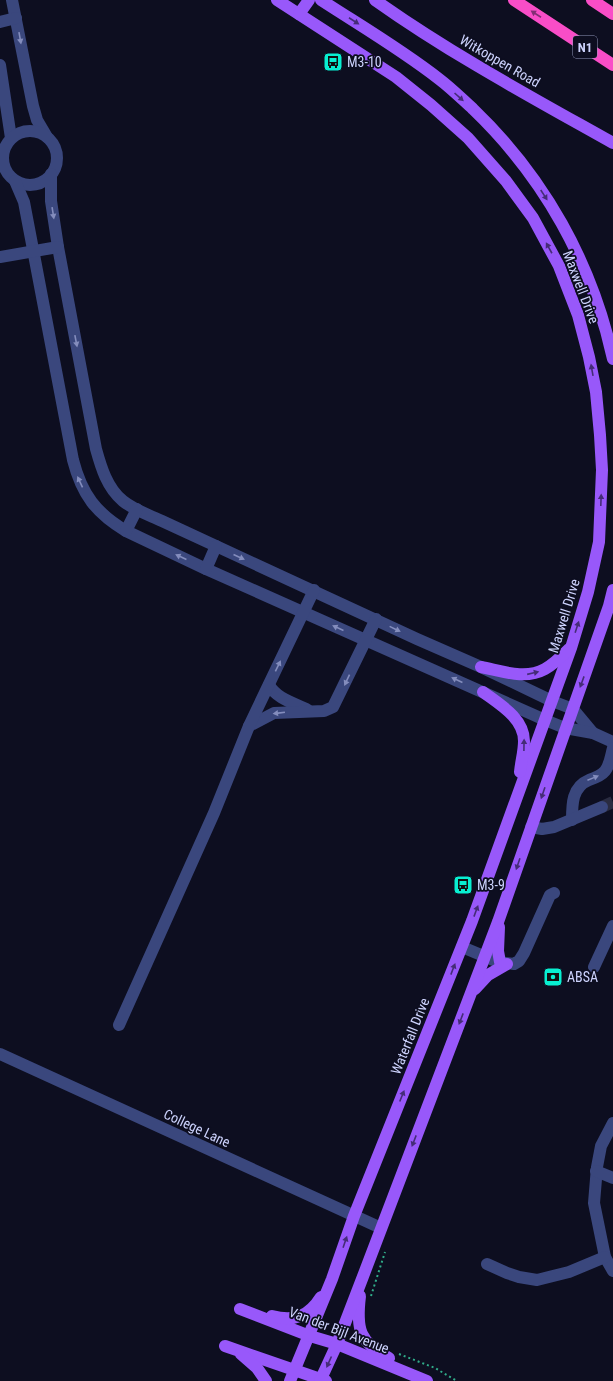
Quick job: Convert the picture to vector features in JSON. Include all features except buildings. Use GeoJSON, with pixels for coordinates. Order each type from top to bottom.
{"type":"FeatureCollection","features":[{"type":"Feature","properties":{"kind":"highway","name":"N1"},"geometry":{"type":"LineString","coordinates":[[514,0],[613,65]]}},
{"type":"Feature","properties":{"kind":"highway"},"geometry":{"type":"LineString","coordinates":[[592,0],[613,14]]}},
{"type":"Feature","properties":{"kind":"main road","name":"Maxwell Drive"},"geometry":{"type":"LineString","coordinates":[[277,0],[396,77],[431,105],[468,138],[506,181],[533,218],[559,266],[578,315],[589,357],[596,399],[602,470],[598,542],[588,592],[552,701]]}},
{"type":"Feature","properties":{"kind":"main road"},"geometry":{"type":"LineString","coordinates":[[299,14],[309,0]]}},
{"type":"Feature","properties":{"kind":"main road","name":"Maxwell Drive"},"geometry":{"type":"LineString","coordinates":[[321,0],[441,80],[494,130],[518,157],[545,195],[571,239],[586,271],[603,317],[613,359]]}},
{"type":"Feature","properties":{"kind":"main road","name":"Witkoppen Road"},"geometry":{"type":"LineString","coordinates":[[375,0],[419,30],[471,62],[613,143]]}},
{"type":"Feature","properties":{"kind":"main road"},"geometry":{"type":"LineString","coordinates":[[266,1381],[261,1372],[245,1356],[225,1346],[293,1376],[322,1380],[498,922],[609,606],[613,590]]}},
{"type":"Feature","properties":{"kind":"main road"},"geometry":{"type":"LineString","coordinates":[[481,667],[525,675],[545,669],[570,648]]}},
{"type":"Feature","properties":{"kind":"main road"},"geometry":{"type":"LineString","coordinates":[[483,692],[513,716],[519,724],[523,734],[524,752],[520,769],[517,797]]}},
{"type":"Feature","properties":{"kind":"main road","name":"Waterfall Drive"},"geometry":{"type":"LineString","coordinates":[[293,1376],[332,1279],[354,1216],[462,947],[552,701]]}},
{"type":"Feature","properties":{"kind":"main road"},"geometry":{"type":"LineString","coordinates":[[471,993],[488,975],[503,963],[498,951],[498,922]]}},
{"type":"Feature","properties":{"kind":"main road","name":"Van der Bijl Avenue"},"geometry":{"type":"LineString","coordinates":[[332,1279],[312,1309],[303,1315],[294,1318],[283,1319],[240,1308],[310,1336],[337,1344],[427,1381]]}},
{"type":"Feature","properties":{"kind":"main road"},"geometry":{"type":"LineString","coordinates":[[362,1279],[358,1313],[360,1330],[364,1339],[382,1355],[431,1381]]}},
{"type":"Feature","properties":{"kind":"street"},"geometry":{"type":"LineString","coordinates":[[0,65],[8,113],[6,140],[2,162],[5,170],[15,180],[22,184],[30,185],[38,183],[46,180],[55,167],[57,159],[56,151],[37,120],[12,0]]}},
{"type":"Feature","properties":{"kind":"street"},"geometry":{"type":"LineString","coordinates":[[0,22],[16,18]]}},
{"type":"Feature","properties":{"kind":"street"},"geometry":{"type":"LineString","coordinates":[[0,124],[8,113]]}},
{"type":"Feature","properties":{"kind":"street"},"geometry":{"type":"LineString","coordinates":[[6,140],[21,133],[33,131],[41,133],[48,138]]}},
{"type":"Feature","properties":{"kind":"street"},"geometry":{"type":"LineString","coordinates":[[51,174],[51,202],[58,247],[96,449],[100,466],[111,487],[123,500],[137,509],[216,546],[572,709],[592,733]]}},
{"type":"Feature","properties":{"kind":"street"},"geometry":{"type":"LineString","coordinates":[[15,180],[24,202],[77,478],[93,505],[112,523],[206,569],[409,658],[545,720],[565,728],[592,733],[613,742]]}},
{"type":"Feature","properties":{"kind":"street"},"geometry":{"type":"LineString","coordinates":[[0,257],[58,247]]}},
{"type":"Feature","properties":{"kind":"street"},"geometry":{"type":"LineString","coordinates":[[126,531],[137,509]]}},
{"type":"Feature","properties":{"kind":"street"},"geometry":{"type":"LineString","coordinates":[[206,569],[216,546]]}},
{"type":"Feature","properties":{"kind":"street"},"geometry":{"type":"LineString","coordinates":[[119,1025],[214,813],[249,726],[314,590]]}},
{"type":"Feature","properties":{"kind":"street"},"geometry":{"type":"LineString","coordinates":[[249,726],[274,713],[324,711],[333,707],[376,619]]}},
{"type":"Feature","properties":{"kind":"street"},"geometry":{"type":"LineString","coordinates":[[409,658],[417,639]]}},
{"type":"Feature","properties":{"kind":"street"},"geometry":{"type":"LineString","coordinates":[[269,685],[278,696],[311,711]]}},
{"type":"Feature","properties":{"kind":"street"},"geometry":{"type":"LineString","coordinates":[[572,820],[572,805],[577,789],[587,781],[601,775],[608,766],[611,765],[613,748]]}},
{"type":"Feature","properties":{"kind":"street"},"geometry":{"type":"LineString","coordinates":[[531,827],[542,829],[554,827],[602,807]]}},
{"type":"Feature","properties":{"kind":"street"},"geometry":{"type":"LineString","coordinates":[[462,947],[503,963],[514,964],[521,957],[550,895],[554,893]]}},
{"type":"Feature","properties":{"kind":"street"},"geometry":{"type":"LineString","coordinates":[[594,967],[613,926]]}},
{"type":"Feature","properties":{"kind":"street","name":"College Lane"},"geometry":{"type":"LineString","coordinates":[[0,1054],[381,1228]]}},
{"type":"Feature","properties":{"kind":"street"},"geometry":{"type":"LineString","coordinates":[[613,1123],[601,1146],[596,1171],[594,1202],[605,1257],[613,1271]]}},
{"type":"Feature","properties":{"kind":"street"},"geometry":{"type":"LineString","coordinates":[[596,1171],[613,1178]]}},
{"type":"Feature","properties":{"kind":"street"},"geometry":{"type":"LineString","coordinates":[[487,1264],[519,1277],[537,1280],[569,1272],[605,1257]]}},
{"type":"Feature","properties":{"kind":"path"},"geometry":{"type":"LineString","coordinates":[[370,1300],[387,1247]]}},
{"type":"Feature","properties":{"kind":"path"},"geometry":{"type":"LineString","coordinates":[[395,1353],[435,1368],[457,1381]]}},
{"type":"Feature","properties":{"kind":"tunnel"},"geometry":{"type":"LineString","coordinates":[[602,807],[613,802]]}},
{"type":"Feature","properties":{"kind":"place","name":"M3-10"},"geometry":{"type":"Point","coordinates":[333,62]}},
{"type":"Feature","properties":{"kind":"place","name":"M3-9"},"geometry":{"type":"Point","coordinates":[463,885]}},
{"type":"Feature","properties":{"kind":"place","name":"ABSA"},"geometry":{"type":"Point","coordinates":[553,977]}}]}
